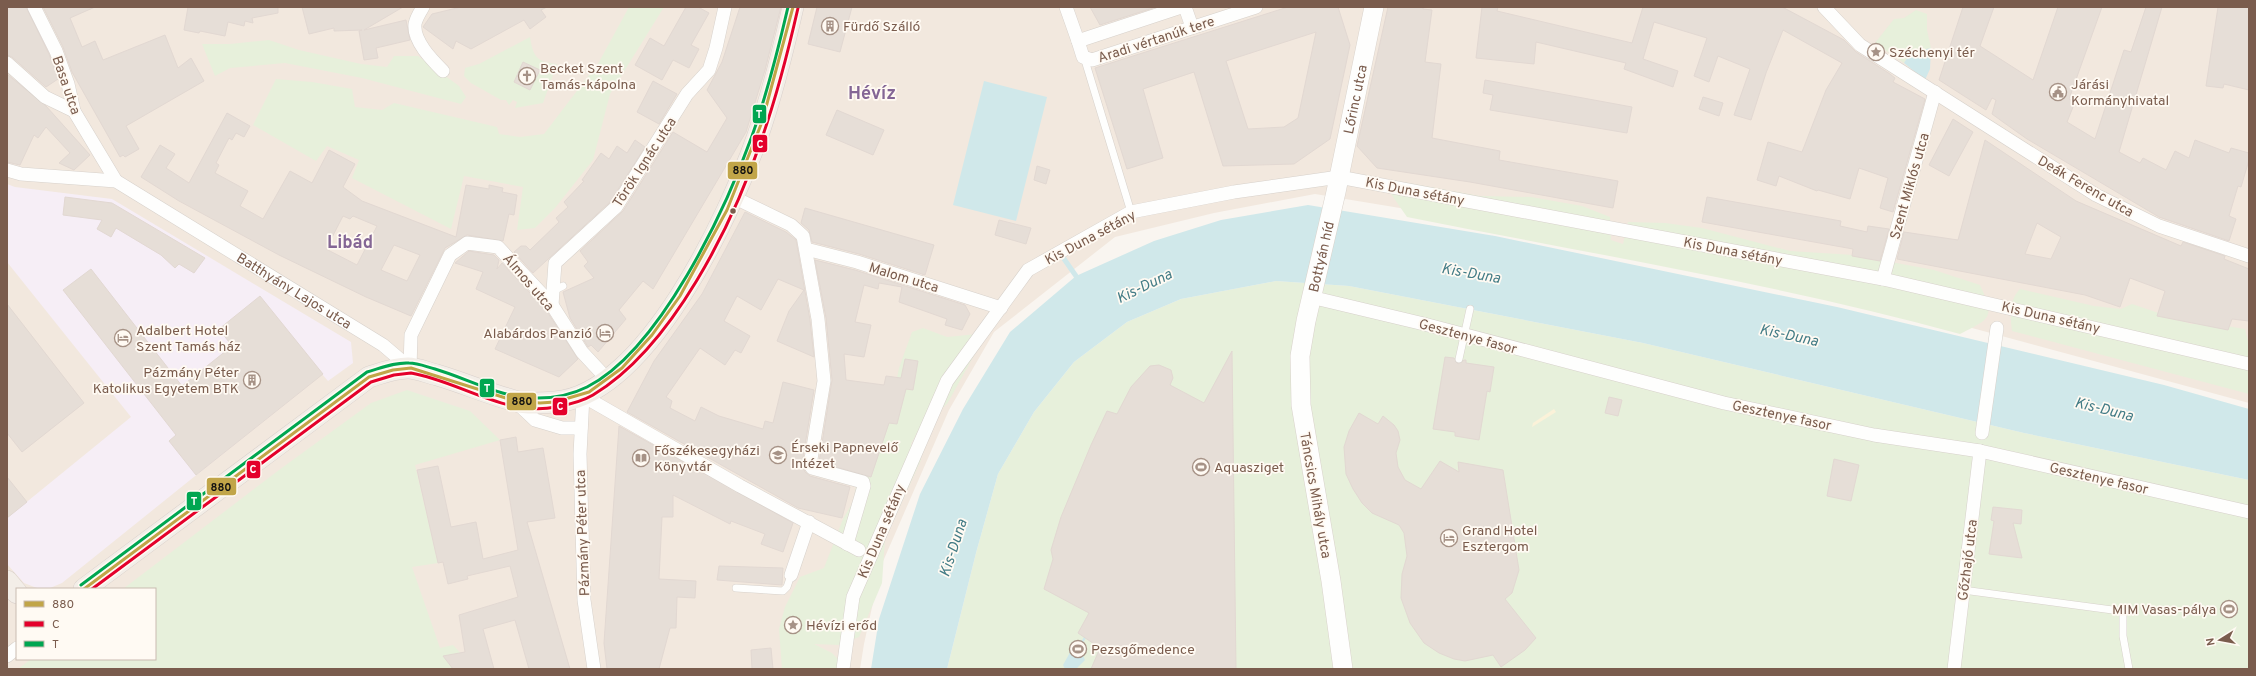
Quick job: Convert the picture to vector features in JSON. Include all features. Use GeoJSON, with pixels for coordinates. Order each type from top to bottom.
{"type":"FeatureCollection","features":[{"type":"Feature","properties":{"kind":"main road"},"geometry":{"type":"LineString","coordinates":[[583,396],[608,380],[645,345],[695,272],[733,197],[757,139],[770,100],[793,7]]}},
{"type":"Feature","properties":{"kind":"main road"},"geometry":{"type":"LineString","coordinates":[[85,588],[346,393],[369,378],[389,370],[410,368]]}},
{"type":"Feature","properties":{"kind":"main road","name":"Batthyány Lajos utca"},"geometry":{"type":"LineString","coordinates":[[410,368],[476,387],[516,402],[556,402],[583,396]]}},
{"type":"Feature","properties":{"kind":"main road"},"geometry":{"type":"LineString","coordinates":[[7,581],[16,593]]}},
{"type":"Feature","properties":{"kind":"street","name":"Basa utca"},"geometry":{"type":"LineString","coordinates":[[34,7],[56,51],[68,84],[74,111],[116,181]]}},
{"type":"Feature","properties":{"kind":"street"},"geometry":{"type":"LineString","coordinates":[[423,7],[415,24],[416,33],[424,49],[443,71]]}},
{"type":"Feature","properties":{"kind":"street","name":"Török Ignác utca"},"geometry":{"type":"LineString","coordinates":[[552,306],[558,288],[555,263],[616,207],[687,94],[709,70],[716,48],[725,7]]}},
{"type":"Feature","properties":{"kind":"street"},"geometry":{"type":"LineString","coordinates":[[1066,7],[1078,41]]}},
{"type":"Feature","properties":{"kind":"street","name":"Aradi vértanúk tere"},"geometry":{"type":"LineString","coordinates":[[1180,7],[1078,41],[1083,57],[1092,60],[1256,7]]}},
{"type":"Feature","properties":{"kind":"street"},"geometry":{"type":"LineString","coordinates":[[1185,7],[1192,27]]}},
{"type":"Feature","properties":{"kind":"street","name":"Lőrinc utca"},"geometry":{"type":"LineString","coordinates":[[1338,185],[1374,7]]}},
{"type":"Feature","properties":{"kind":"street","name":"Deák Ferenc utca"},"geometry":{"type":"LineString","coordinates":[[1824,7],[1860,45],[2096,195],[2159,226],[2249,256]]}},
{"type":"Feature","properties":{"kind":"street"},"geometry":{"type":"LineString","coordinates":[[7,63],[45,97],[74,111]]}},
{"type":"Feature","properties":{"kind":"street","name":"Szent Miklós utca"},"geometry":{"type":"LineString","coordinates":[[1883,279],[1935,92]]}},
{"type":"Feature","properties":{"kind":"street","name":"Batthyány Lajos utca"},"geometry":{"type":"LineString","coordinates":[[7,170],[21,174],[116,181],[382,345],[410,368]]}},
{"type":"Feature","properties":{"kind":"street","name":"Kis Duna sétány"},"geometry":{"type":"LineString","coordinates":[[843,669],[853,597],[947,381],[1028,270],[1131,212],[1234,192],[1338,185],[1625,231],[1883,279],[2249,364]]}},
{"type":"Feature","properties":{"kind":"street","name":"Bottyán híd"},"geometry":{"type":"LineString","coordinates":[[1306,321],[1338,185]]}},
{"type":"Feature","properties":{"kind":"street"},"geometry":{"type":"LineString","coordinates":[[733,197],[791,224],[803,236],[818,319],[824,381],[810,465],[812,468],[863,482],[864,486],[847,544]]}},
{"type":"Feature","properties":{"kind":"street","name":"Álmos utca"},"geometry":{"type":"LineString","coordinates":[[410,368],[411,335],[450,255],[467,243],[498,247],[552,306],[582,352],[608,380]]}},
{"type":"Feature","properties":{"kind":"street","name":"Malom utca"},"geometry":{"type":"LineString","coordinates":[[806,249],[857,262],[1000,308]]}},
{"type":"Feature","properties":{"kind":"street","name":"Gesztenye fasor"},"geometry":{"type":"LineString","coordinates":[[1319,299],[1338,302],[1464,334],[1724,403],[1874,435],[1980,451],[2249,512]]}},
{"type":"Feature","properties":{"kind":"street","name":"Táncsics Mihály utca"},"geometry":{"type":"LineString","coordinates":[[1306,321],[1300,356],[1301,405],[1331,581],[1343,669]]}},
{"type":"Feature","properties":{"kind":"street"},"geometry":{"type":"LineString","coordinates":[[1982,433],[1997,328]]}},
{"type":"Feature","properties":{"kind":"street"},"geometry":{"type":"LineString","coordinates":[[583,396],[740,486],[860,550]]}},
{"type":"Feature","properties":{"kind":"street","name":"Pázmány Péter utca"},"geometry":{"type":"LineString","coordinates":[[583,396],[581,428],[584,600],[594,669]]}},
{"type":"Feature","properties":{"kind":"street"},"geometry":{"type":"LineString","coordinates":[[516,402],[535,420],[562,428],[581,428]]}},
{"type":"Feature","properties":{"kind":"street","name":"Gőzhajó utca"},"geometry":{"type":"LineString","coordinates":[[1954,669],[1980,451]]}},
{"type":"Feature","properties":{"kind":"street"},"geometry":{"type":"LineString","coordinates":[[791,575],[806,520]]}},
{"type":"Feature","properties":{"kind":"street"},"geometry":{"type":"LineString","coordinates":[[7,656],[16,649]]}},
{"type":"Feature","properties":{"kind":"lane"},"geometry":{"type":"LineString","coordinates":[[1083,57],[1131,212]]}},
{"type":"Feature","properties":{"kind":"lane"},"geometry":{"type":"LineString","coordinates":[[1459,359],[1470,309]]}},
{"type":"Feature","properties":{"kind":"lane"},"geometry":{"type":"LineString","coordinates":[[736,588],[783,590],[787,587],[791,575]]}},
{"type":"Feature","properties":{"kind":"lane"},"geometry":{"type":"LineString","coordinates":[[1963,590],[2120,611],[2123,614],[2122,636],[2129,669]]}},
{"type":"Feature","properties":{"kind":"shaded area"},"geometry":{"type":"Polygon","coordinates":[[[7,7],[2249,7],[2249,403],[1861,298],[1491,223],[1315,194],[1214,213],[1115,237],[994,332],[949,410],[881,566],[860,669],[7,669],[7,7]]]}},
{"type":"Feature","properties":{"kind":"shaded area"},"geometry":{"type":"Polygon","coordinates":[[[7,184],[15,187],[112,199],[351,342],[353,363],[328,381],[322,374],[62,583],[50,588],[37,588],[24,583],[7,564],[7,518],[131,417],[7,262],[7,184]]]}},
{"type":"Feature","properties":{"kind":"green space"},"geometry":{"type":"Polygon","coordinates":[[[629,7],[664,7],[610,94],[593,160],[555,208],[535,228],[517,230],[523,187],[464,176],[451,229],[352,178],[359,160],[327,146],[316,161],[253,125],[276,79],[312,82],[352,89],[355,107],[382,110],[394,103],[497,127],[499,134],[520,137],[544,134],[599,62],[629,7]]]}},
{"type":"Feature","properties":{"kind":"green space"},"geometry":{"type":"Polygon","coordinates":[[[1916,10],[1927,14],[1927,30],[1931,48],[1911,52],[1904,63],[1875,43],[1894,19],[1904,18],[1916,10]]]}},
{"type":"Feature","properties":{"kind":"green space"},"geometry":{"type":"Polygon","coordinates":[[[530,37],[535,54],[540,60],[557,64],[543,103],[515,108],[517,102],[513,100],[509,105],[506,100],[501,100],[471,83],[464,76],[465,68],[479,64],[530,37]]]}},
{"type":"Feature","properties":{"kind":"green space"},"geometry":{"type":"Polygon","coordinates":[[[269,40],[299,50],[361,64],[387,67],[394,56],[418,56],[459,86],[466,97],[461,104],[362,78],[285,63],[230,68],[215,76],[202,44],[230,44],[269,40]]]}},
{"type":"Feature","properties":{"kind":"green space"},"geometry":{"type":"Polygon","coordinates":[[[1392,180],[1480,196],[1531,197],[1582,206],[1610,217],[1611,240],[1623,244],[1628,222],[1665,223],[1702,228],[1790,251],[1853,255],[1934,270],[1980,285],[1988,304],[1987,316],[1978,324],[1960,334],[1892,316],[1754,285],[1407,217],[1391,194],[1392,180]]]}},
{"type":"Feature","properties":{"kind":"green space"},"geometry":{"type":"Polygon","coordinates":[[[1276,281],[1349,286],[1643,343],[2024,433],[2249,480],[2249,669],[947,669],[976,553],[998,474],[1034,412],[1074,362],[1127,322],[1181,299],[1276,281]]]}},
{"type":"Feature","properties":{"kind":"green space"},"geometry":{"type":"Polygon","coordinates":[[[2020,289],[2094,306],[2121,309],[2132,304],[2191,324],[2207,323],[2245,329],[2249,346],[2249,394],[2012,331],[2011,308],[2016,293],[2020,289]]]}},
{"type":"Feature","properties":{"kind":"green space"},"geometry":{"type":"Polygon","coordinates":[[[923,328],[947,337],[977,334],[977,350],[947,404],[919,429],[911,444],[921,460],[885,539],[882,583],[859,637],[839,645],[814,644],[832,653],[848,669],[782,669],[779,629],[785,607],[800,577],[824,568],[843,519],[853,502],[860,465],[893,398],[899,368],[912,332],[923,328]]]}},
{"type":"Feature","properties":{"kind":"green space"},"geometry":{"type":"Polygon","coordinates":[[[407,390],[470,411],[500,440],[415,465],[438,563],[412,567],[440,648],[453,645],[469,662],[471,669],[18,669],[30,660],[156,660],[156,588],[124,588],[279,470],[371,403],[407,390]]]}},
{"type":"Feature","properties":{"kind":"sand"},"geometry":{"type":"Polygon","coordinates":[[[1554,409],[1556,412],[1532,427],[1533,423],[1554,409]]]}},
{"type":"Feature","properties":{"kind":"water"},"geometry":{"type":"Polygon","coordinates":[[[1931,48],[1930,69],[1925,80],[1904,63],[1911,52],[1931,48]]]}},
{"type":"Feature","properties":{"kind":"water"},"geometry":{"type":"Polygon","coordinates":[[[984,81],[1047,97],[1016,221],[953,205],[984,81]]]}},
{"type":"Feature","properties":{"kind":"water","name":"Kis-Duna"},"geometry":{"type":"Polygon","coordinates":[[[1308,205],[1495,236],[1837,307],[2164,385],[2249,409],[2249,480],[2024,433],[1643,343],[1349,286],[1276,281],[1181,299],[1127,322],[1074,362],[1034,412],[998,474],[976,553],[947,669],[871,669],[879,619],[920,494],[963,409],[1010,332],[1076,276],[1154,241],[1221,220],[1308,205]]]}},
{"type":"Feature","properties":{"kind":"water","name":"Pezsgőmedence"},"geometry":{"type":"Polygon","coordinates":[[[1084,637],[1086,638],[1083,643],[1086,645],[1082,653],[1085,660],[1076,669],[1065,669],[1063,665],[1077,640],[1081,642],[1084,637]]]}},
{"type":"Feature","properties":{"kind":"building"},"geometry":{"type":"Polygon","coordinates":[[[7,7],[26,7],[49,54],[58,79],[46,87],[12,57],[7,55],[7,7]]]}},
{"type":"Feature","properties":{"kind":"building"},"geometry":{"type":"Polygon","coordinates":[[[43,7],[95,7],[70,18],[82,47],[95,41],[103,60],[165,35],[178,68],[191,58],[204,81],[126,126],[139,149],[125,157],[123,155],[120,157],[72,72],[63,47],[43,7]]]}},
{"type":"Feature","properties":{"kind":"building"},"geometry":{"type":"Polygon","coordinates":[[[188,7],[278,7],[278,13],[252,18],[253,23],[245,21],[244,26],[228,22],[225,36],[200,31],[199,33],[184,30],[188,7]]]}},
{"type":"Feature","properties":{"kind":"building"},"geometry":{"type":"Polygon","coordinates":[[[302,7],[403,7],[364,30],[406,20],[410,40],[376,48],[378,58],[364,60],[359,31],[362,30],[334,31],[334,28],[309,34],[302,7]]]}},
{"type":"Feature","properties":{"kind":"building"},"geometry":{"type":"Polygon","coordinates":[[[461,7],[547,7],[541,10],[546,17],[530,29],[524,20],[471,49],[456,41],[453,49],[423,27],[432,14],[461,7]]]}},
{"type":"Feature","properties":{"kind":"building"},"geometry":{"type":"Polygon","coordinates":[[[686,7],[698,7],[709,13],[691,45],[699,49],[689,68],[673,60],[662,80],[635,65],[650,38],[664,46],[686,7]]]}},
{"type":"Feature","properties":{"kind":"building"},"geometry":{"type":"Polygon","coordinates":[[[740,7],[781,7],[765,70],[746,132],[653,289],[643,281],[619,310],[626,319],[598,352],[591,345],[588,347],[570,318],[563,292],[594,278],[584,266],[588,262],[580,251],[623,211],[673,132],[707,152],[727,118],[707,90],[722,62],[740,7]]]}},
{"type":"Feature","properties":{"kind":"building","name":"Fürdő Szálló"},"geometry":{"type":"Polygon","coordinates":[[[817,7],[852,7],[840,52],[808,44],[817,7]]]}},
{"type":"Feature","properties":{"kind":"building"},"geometry":{"type":"Polygon","coordinates":[[[1090,7],[1153,7],[1153,8],[1100,25],[1090,7]]]}},
{"type":"Feature","properties":{"kind":"building"},"geometry":{"type":"Polygon","coordinates":[[[1288,7],[1338,7],[1350,45],[1330,139],[1294,164],[1223,166],[1194,72],[1143,89],[1163,158],[1127,169],[1095,68],[1288,7]],[[1316,32],[1226,61],[1248,129],[1284,127],[1298,118],[1316,32]]]}},
{"type":"Feature","properties":{"kind":"building"},"geometry":{"type":"Polygon","coordinates":[[[1388,7],[1423,7],[1423,9],[1432,10],[1425,62],[1441,64],[1432,138],[1500,151],[1499,160],[1618,181],[1613,208],[1470,182],[1377,168],[1357,146],[1388,7]]]}},
{"type":"Feature","properties":{"kind":"building"},"geometry":{"type":"Polygon","coordinates":[[[1482,7],[1498,7],[1497,11],[1632,43],[1643,7],[1782,7],[1844,40],[1856,52],[1895,78],[1893,82],[1925,99],[1893,212],[1880,208],[1888,178],[1859,168],[1850,199],[1818,190],[1817,191],[1779,176],[1776,186],[1757,180],[1768,142],[1802,152],[1826,90],[1842,63],[1783,30],[1766,73],[1751,120],[1734,115],[1750,69],[1718,56],[1709,82],[1694,76],[1707,38],[1654,22],[1643,59],[1678,71],[1673,87],[1624,69],[1626,63],[1536,42],[1534,64],[1476,58],[1482,7]]]}},
{"type":"Feature","properties":{"kind":"building"},"geometry":{"type":"Polygon","coordinates":[[[1963,7],[1994,7],[1980,46],[2033,80],[2058,7],[2102,7],[2069,99],[2075,102],[2067,122],[2095,139],[2124,50],[2131,52],[2146,7],[2162,7],[2119,152],[2140,163],[2143,158],[2166,170],[2175,151],[2189,158],[2195,140],[2229,153],[2231,148],[2249,153],[2249,160],[2241,187],[2238,186],[2229,216],[2236,219],[2229,241],[2159,217],[2027,139],[2003,122],[1992,114],[1996,100],[1992,98],[1986,110],[1939,80],[1963,7]]]}},
{"type":"Feature","properties":{"kind":"building"},"geometry":{"type":"Polygon","coordinates":[[[2218,7],[2249,7],[2249,90],[2224,84],[2223,88],[2206,86],[2218,7]]]}},
{"type":"Feature","properties":{"kind":"building","name":"Becket Szent Tamás-kápolna"},"geometry":{"type":"Polygon","coordinates":[[[523,62],[540,70],[530,90],[514,82],[523,62]]]}},
{"type":"Feature","properties":{"kind":"building"},"geometry":{"type":"Polygon","coordinates":[[[7,74],[46,106],[90,155],[74,170],[59,163],[70,153],[46,127],[38,138],[34,135],[20,165],[7,162],[7,74]]]}},
{"type":"Feature","properties":{"kind":"building"},"geometry":{"type":"Polygon","coordinates":[[[1485,80],[1632,107],[1627,133],[1490,110],[1493,95],[1483,93],[1485,80]]]}},
{"type":"Feature","properties":{"kind":"building"},"geometry":{"type":"Polygon","coordinates":[[[653,81],[677,94],[659,124],[637,112],[653,81]]]}},
{"type":"Feature","properties":{"kind":"building"},"geometry":{"type":"Polygon","coordinates":[[[1703,97],[1723,103],[1719,116],[1699,109],[1703,97]]]}},
{"type":"Feature","properties":{"kind":"building"},"geometry":{"type":"Polygon","coordinates":[[[837,110],[884,130],[873,155],[826,135],[837,110]]]}},
{"type":"Feature","properties":{"kind":"building"},"geometry":{"type":"Polygon","coordinates":[[[227,113],[250,126],[244,137],[236,133],[232,140],[229,138],[216,163],[219,165],[215,173],[248,191],[240,206],[263,219],[290,171],[312,183],[329,150],[355,164],[343,187],[362,201],[456,237],[466,185],[489,189],[489,185],[503,188],[502,192],[517,195],[514,215],[509,214],[503,241],[467,235],[445,248],[411,316],[366,297],[279,255],[179,201],[141,177],[160,145],[175,154],[166,168],[189,183],[227,113]],[[343,216],[326,249],[357,265],[377,226],[353,216],[350,219],[343,216]],[[394,245],[381,270],[407,281],[420,255],[394,245]]]}},
{"type":"Feature","properties":{"kind":"building"},"geometry":{"type":"Polygon","coordinates":[[[1953,119],[1973,132],[1949,176],[1929,165],[1953,119]]]}},
{"type":"Feature","properties":{"kind":"building"},"geometry":{"type":"Polygon","coordinates":[[[635,140],[645,147],[610,202],[533,273],[514,252],[521,246],[526,246],[530,250],[559,222],[556,218],[568,207],[564,202],[584,181],[582,180],[601,153],[609,159],[617,146],[627,153],[635,140]]]}},
{"type":"Feature","properties":{"kind":"building"},"geometry":{"type":"Polygon","coordinates":[[[1985,140],[2076,201],[2181,246],[2183,242],[2225,256],[2224,259],[2249,269],[2249,321],[2232,319],[2228,330],[2157,316],[2165,291],[2130,278],[2120,307],[2085,295],[1897,259],[1904,232],[1958,240],[1985,140]],[[2037,223],[2025,254],[2051,259],[2061,237],[2037,223]]]}},
{"type":"Feature","properties":{"kind":"building"},"geometry":{"type":"Polygon","coordinates":[[[1037,166],[1050,170],[1046,184],[1034,180],[1037,166]]]}},
{"type":"Feature","properties":{"kind":"building"},"geometry":{"type":"Polygon","coordinates":[[[65,197],[112,203],[205,258],[194,273],[179,264],[175,268],[161,255],[116,228],[111,237],[97,229],[102,220],[63,215],[65,197]]]}},
{"type":"Feature","properties":{"kind":"building"},"geometry":{"type":"Polygon","coordinates":[[[1707,197],[1841,221],[1840,226],[1867,232],[1868,226],[1889,229],[1880,261],[1852,256],[1853,249],[1702,222],[1707,197]]]}},
{"type":"Feature","properties":{"kind":"building"},"geometry":{"type":"Polygon","coordinates":[[[805,208],[934,245],[925,275],[859,254],[812,242],[809,230],[801,223],[805,208]]]}},
{"type":"Feature","properties":{"kind":"building"},"geometry":{"type":"Polygon","coordinates":[[[745,212],[786,232],[796,240],[810,320],[814,357],[777,341],[789,311],[804,290],[778,279],[761,310],[737,296],[724,321],[750,336],[741,353],[735,350],[725,365],[700,348],[666,397],[672,401],[670,408],[695,421],[701,407],[719,416],[763,429],[765,421],[773,423],[783,382],[814,390],[802,464],[805,472],[810,476],[850,487],[842,518],[798,508],[627,412],[654,361],[702,294],[745,212]]]}},
{"type":"Feature","properties":{"kind":"building"},"geometry":{"type":"Polygon","coordinates":[[[999,220],[1031,228],[1026,244],[995,235],[999,220]]]}},
{"type":"Feature","properties":{"kind":"building"},"geometry":{"type":"Polygon","coordinates":[[[469,251],[494,255],[499,260],[497,269],[502,263],[546,310],[578,359],[559,377],[495,349],[515,307],[476,289],[483,272],[455,263],[469,251]]]}},
{"type":"Feature","properties":{"kind":"building"},"geometry":{"type":"Polygon","coordinates":[[[815,260],[855,270],[965,305],[970,314],[962,330],[945,325],[947,319],[899,302],[902,287],[879,283],[878,289],[864,285],[855,322],[871,325],[864,357],[844,354],[846,380],[884,385],[886,376],[901,378],[905,359],[918,361],[913,390],[906,389],[897,424],[889,423],[871,477],[819,462],[832,380],[826,318],[815,260]]]}},
{"type":"Feature","properties":{"kind":"building","name":"Pázmány Péter Katolikus Egyetem BTK"},"geometry":{"type":"Polygon","coordinates":[[[91,269],[182,386],[232,346],[219,329],[260,296],[323,374],[196,475],[169,441],[176,435],[63,290],[91,269]]]}},
{"type":"Feature","properties":{"kind":"building"},"geometry":{"type":"Polygon","coordinates":[[[7,304],[84,403],[22,452],[7,433],[7,304]]]}},
{"type":"Feature","properties":{"kind":"building","name":"Aquasziget"},"geometry":{"type":"Polygon","coordinates":[[[1232,351],[1236,669],[1091,669],[1100,648],[1078,633],[1089,613],[1044,589],[1053,559],[1051,550],[1061,517],[1091,445],[1107,411],[1117,414],[1131,387],[1150,366],[1159,365],[1171,370],[1173,378],[1170,385],[1204,403],[1232,351]]]}},
{"type":"Feature","properties":{"kind":"building"},"geometry":{"type":"Polygon","coordinates":[[[1445,357],[1454,358],[1458,364],[1466,360],[1466,363],[1494,367],[1490,392],[1487,391],[1479,440],[1455,436],[1455,432],[1433,429],[1445,357]]]}},
{"type":"Feature","properties":{"kind":"building"},"geometry":{"type":"Polygon","coordinates":[[[1609,397],[1622,400],[1618,416],[1605,413],[1609,397]]]}},
{"type":"Feature","properties":{"kind":"building","name":"Grand Hotel Esztergom"},"geometry":{"type":"Polygon","coordinates":[[[1359,413],[1378,424],[1383,416],[1394,425],[1398,431],[1400,440],[1396,453],[1398,467],[1405,480],[1421,489],[1440,461],[1459,472],[1458,462],[1503,470],[1519,570],[1512,593],[1505,599],[1536,638],[1525,650],[1501,667],[1493,655],[1465,661],[1454,659],[1439,653],[1424,643],[1410,623],[1401,598],[1402,574],[1407,556],[1404,533],[1399,525],[1372,513],[1362,503],[1346,474],[1344,447],[1349,431],[1359,413]]]}},
{"type":"Feature","properties":{"kind":"building"},"geometry":{"type":"Polygon","coordinates":[[[619,426],[793,523],[783,552],[761,544],[765,534],[731,521],[730,524],[673,495],[673,517],[662,517],[659,579],[696,581],[695,598],[677,597],[676,628],[670,628],[659,669],[607,669],[604,643],[619,426]]]}},
{"type":"Feature","properties":{"kind":"building"},"geometry":{"type":"Polygon","coordinates":[[[516,437],[518,452],[543,448],[555,518],[527,522],[570,669],[529,669],[515,620],[483,629],[494,669],[453,669],[443,656],[465,652],[459,615],[518,597],[510,566],[467,576],[468,579],[448,584],[443,562],[438,563],[417,470],[438,466],[451,527],[476,522],[483,559],[518,550],[500,440],[516,437]]]}},
{"type":"Feature","properties":{"kind":"building"},"geometry":{"type":"Polygon","coordinates":[[[1834,459],[1859,465],[1851,501],[1827,496],[1834,459]]]}},
{"type":"Feature","properties":{"kind":"building"},"geometry":{"type":"Polygon","coordinates":[[[7,477],[27,502],[7,518],[7,477]]]}},
{"type":"Feature","properties":{"kind":"building"},"geometry":{"type":"Polygon","coordinates":[[[1993,507],[2022,510],[2021,524],[2013,523],[2022,558],[1989,554],[1994,521],[1991,520],[1993,507]]]}},
{"type":"Feature","properties":{"kind":"building"},"geometry":{"type":"Polygon","coordinates":[[[719,566],[783,568],[782,585],[717,580],[719,566]]]}},
{"type":"Feature","properties":{"kind":"building"},"geometry":{"type":"Polygon","coordinates":[[[771,648],[773,669],[752,669],[751,650],[771,648]]]}},
{"type":"Feature","properties":{"kind":"waterway"},"geometry":{"type":"LineString","coordinates":[[1062,256],[1076,276]]}},
{"type":"Feature","properties":{"kind":"transit line","name":"T"},"geometry":{"type":"LineString","coordinates":[[81,585],[367,372],[398,363],[416,364],[448,373],[499,392],[538,398],[576,392],[587,387],[614,369],[640,343],[664,311],[687,276],[725,202],[740,167],[763,104],[788,7]]}},
{"type":"Feature","properties":{"kind":"transit line","name":"880"},"geometry":{"type":"LineString","coordinates":[[85,588],[369,377],[393,370],[411,368],[515,401],[540,403],[555,402],[589,392],[622,368],[652,335],[680,296],[727,210],[762,122],[793,7]]}},
{"type":"Feature","properties":{"kind":"transit line","name":"C"},"geometry":{"type":"LineString","coordinates":[[93,588],[371,382],[394,375],[411,373],[447,383],[500,403],[537,409],[556,407],[585,399],[622,374],[649,347],[674,315],[697,281],[735,208],[750,172],[767,122],[782,73],[798,8]]}},
{"type":"Feature","properties":{"kind":"place","name":"Fürdő Szálló"},"geometry":{"type":"Point","coordinates":[830,26]}},
{"type":"Feature","properties":{"kind":"place","name":"Széchenyi tér"},"geometry":{"type":"Point","coordinates":[1876,52]}},
{"type":"Feature","properties":{"kind":"place","name":"Becket Szent Tamás-kápolna"},"geometry":{"type":"Point","coordinates":[527,76]}},
{"type":"Feature","properties":{"kind":"place","name":"Járási Kormányhivatal"},"geometry":{"type":"Point","coordinates":[2058,92]}},
{"type":"Feature","properties":{"kind":"place","name":"Alabárdos Panzió"},"geometry":{"type":"Point","coordinates":[605,333]}},
{"type":"Feature","properties":{"kind":"place","name":"Adalbert Hotel Szent Tamás ház"},"geometry":{"type":"Point","coordinates":[123,338]}},
{"type":"Feature","properties":{"kind":"place","name":"Pázmány Péter Katolikus Egyetem BTK"},"geometry":{"type":"Point","coordinates":[252,380]}},
{"type":"Feature","properties":{"kind":"place","name":"Érseki Papnevelő Intézet"},"geometry":{"type":"Point","coordinates":[778,455]}},
{"type":"Feature","properties":{"kind":"place","name":"Főszékesegyházi Könyvtár"},"geometry":{"type":"Point","coordinates":[641,458]}},
{"type":"Feature","properties":{"kind":"place","name":"Aquasziget"},"geometry":{"type":"Point","coordinates":[1201,467]}},
{"type":"Feature","properties":{"kind":"place","name":"Grand Hotel Esztergom"},"geometry":{"type":"Point","coordinates":[1449,538]}},
{"type":"Feature","properties":{"kind":"place","name":"MIM Vasas-pálya"},"geometry":{"type":"Point","coordinates":[2229,609]}},
{"type":"Feature","properties":{"kind":"place","name":"Hévízi erőd"},"geometry":{"type":"Point","coordinates":[793,625]}},
{"type":"Feature","properties":{"kind":"place","name":"Pezsgőmedence"},"geometry":{"type":"Point","coordinates":[1078,649]}},
{"type":"Feature","properties":{"kind":"district","name":"Hévíz"},"geometry":{"type":"Point","coordinates":[872,93]}},
{"type":"Feature","properties":{"kind":"district","name":"Libád"},"geometry":{"type":"Point","coordinates":[350,242]}}]}
